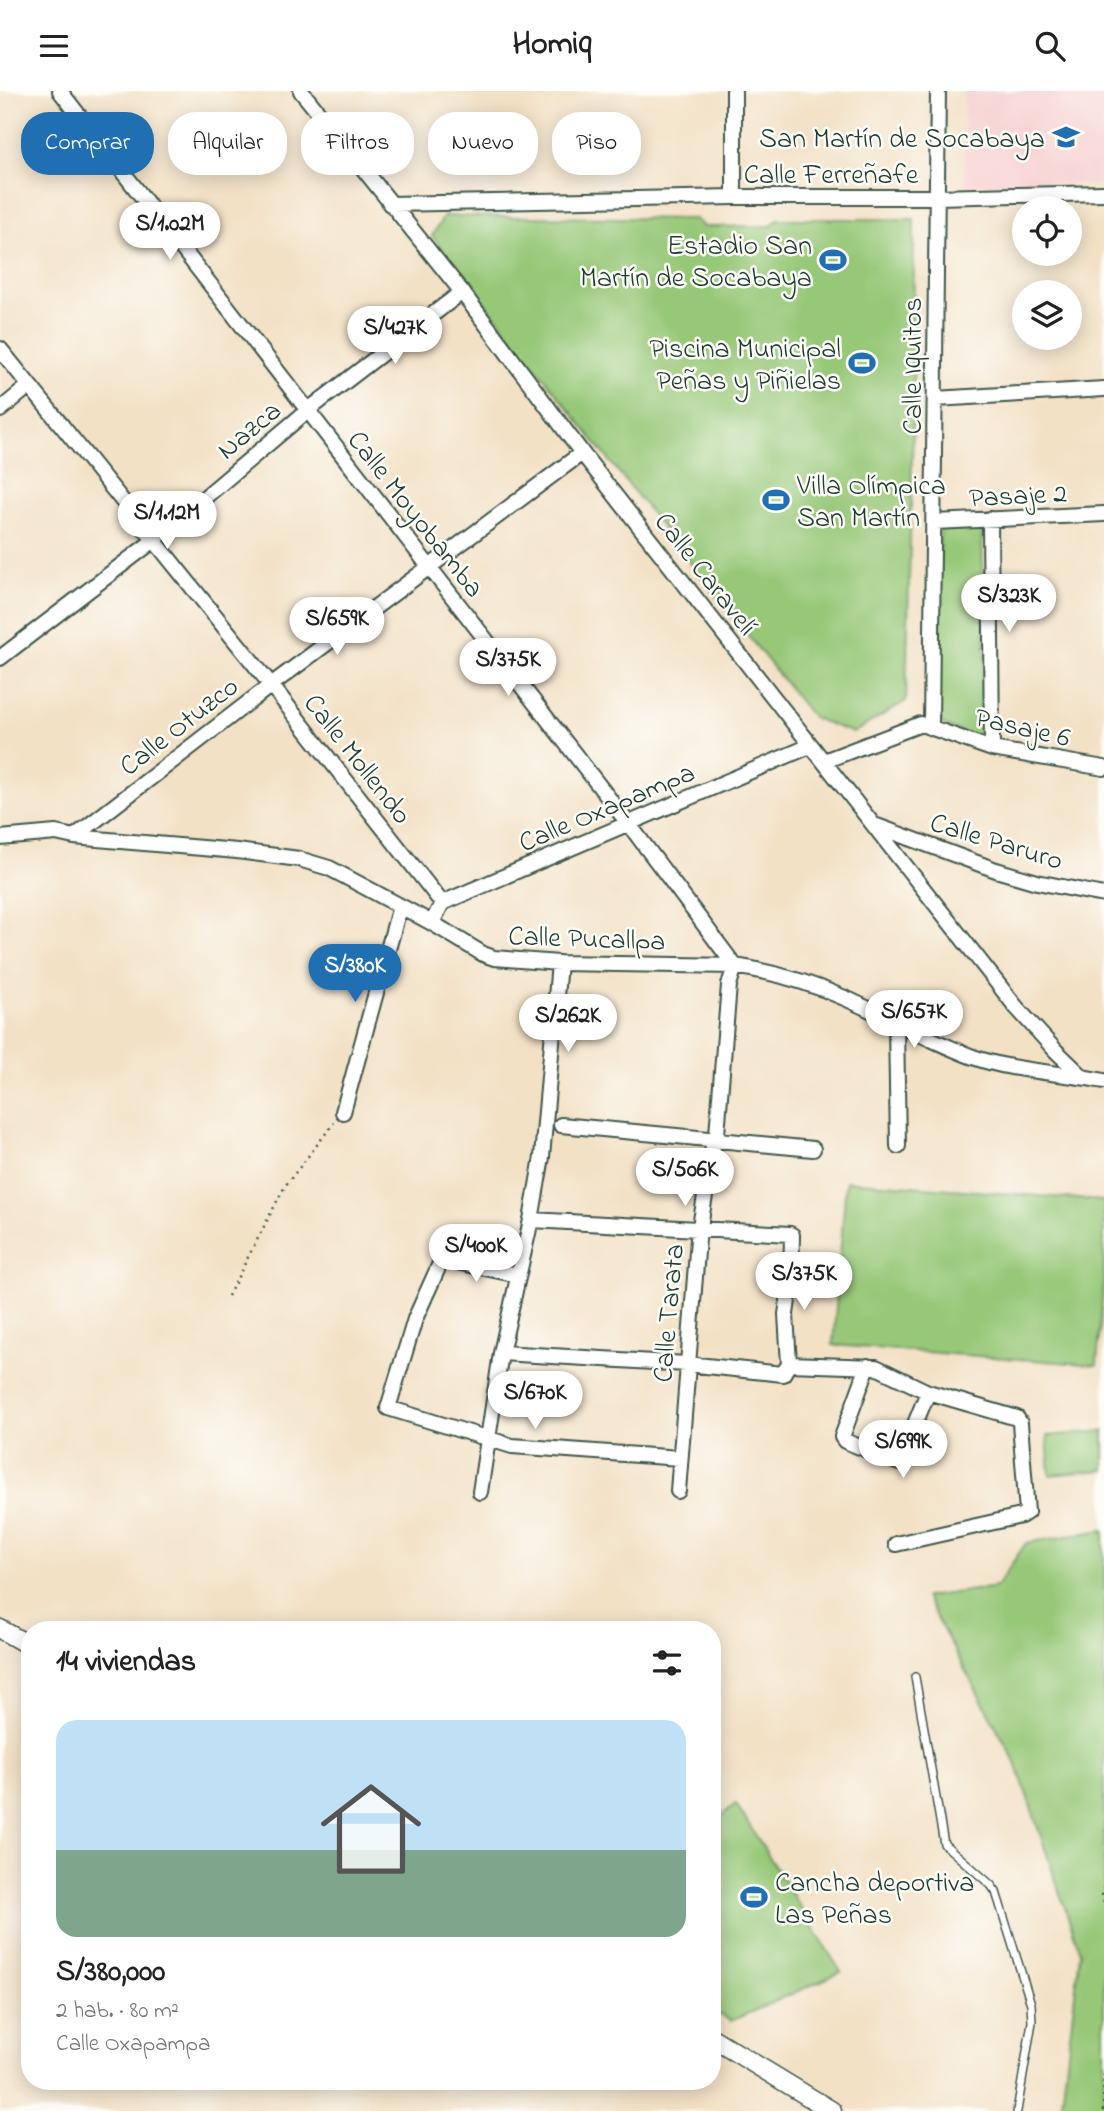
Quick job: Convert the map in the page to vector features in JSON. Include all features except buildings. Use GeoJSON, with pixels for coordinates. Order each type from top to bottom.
{"type":"FeatureCollection","features":[{"type":"Feature","properties":{"kind":"street","name":"Calle Moyobamba"},"geometry":{"type":"LineString","coordinates":[[60,91],[628,823],[734,966]]}},
{"type":"Feature","properties":{"kind":"street","name":"Calle Caravelí"},"geometry":{"type":"LineString","coordinates":[[301,91],[462,292],[582,453],[1016,1007],[1083,1077]]}},
{"type":"Feature","properties":{"kind":"street"},"geometry":{"type":"LineString","coordinates":[[734,91],[734,197]]}},
{"type":"Feature","properties":{"kind":"street","name":"Calle Iquitos"},"geometry":{"type":"LineString","coordinates":[[931,726],[938,91]]}},
{"type":"Feature","properties":{"kind":"street","name":"Calle Ferreñafe"},"geometry":{"type":"LineString","coordinates":[[390,204],[1104,193]]}},
{"type":"Feature","properties":{"kind":"street","name":"Nazca"},"geometry":{"type":"LineString","coordinates":[[0,658],[153,541],[307,411],[462,292]]}},
{"type":"Feature","properties":{"kind":"street","name":"Calle Mollendo"},"geometry":{"type":"LineString","coordinates":[[0,349],[271,685],[442,903]]}},
{"type":"Feature","properties":{"kind":"street"},"geometry":{"type":"LineString","coordinates":[[0,410],[29,386]]}},
{"type":"Feature","properties":{"kind":"street"},"geometry":{"type":"LineString","coordinates":[[935,399],[1104,389]]}},
{"type":"Feature","properties":{"kind":"street","name":"Calle Otuzco"},"geometry":{"type":"LineString","coordinates":[[74,837],[271,685],[582,453]]}},
{"type":"Feature","properties":{"kind":"street","name":"Pasaje 2"},"geometry":{"type":"LineString","coordinates":[[935,522],[1104,514]]}},
{"type":"Feature","properties":{"kind":"street"},"geometry":{"type":"LineString","coordinates":[[990,519],[992,749]]}},
{"type":"Feature","properties":{"kind":"street"},"geometry":{"type":"LineString","coordinates":[[824,761],[921,724],[931,726]]}},
{"type":"Feature","properties":{"kind":"street","name":"Pasaje 6"},"geometry":{"type":"LineString","coordinates":[[931,726],[992,749],[1104,768]]}},
{"type":"Feature","properties":{"kind":"street","name":"Calle Oxapampa"},"geometry":{"type":"LineString","coordinates":[[442,903],[810,746]]}},
{"type":"Feature","properties":{"kind":"street","name":"Calle Paruro"},"geometry":{"type":"LineString","coordinates":[[877,827],[996,870],[1037,882],[1104,895]]}},
{"type":"Feature","properties":{"kind":"street","name":"Calle Pucallpa"},"geometry":{"type":"LineString","coordinates":[[0,838],[56,833],[299,859],[329,869],[494,958],[559,963],[734,966],[763,971],[810,984],[974,1057],[1037,1072],[1104,1081]]}},
{"type":"Feature","properties":{"kind":"street"},"geometry":{"type":"LineString","coordinates":[[432,923],[442,903]]}},
{"type":"Feature","properties":{"kind":"street"},"geometry":{"type":"LineString","coordinates":[[343,1112],[400,906]]}},
{"type":"Feature","properties":{"kind":"street"},"geometry":{"type":"LineString","coordinates":[[480,1492],[501,1353],[531,1220],[542,1157],[559,963]]}},
{"type":"Feature","properties":{"kind":"street","name":"Calle Tarata"},"geometry":{"type":"LineString","coordinates":[[678,1491],[699,1229],[714,1140],[718,1134],[729,985],[734,966]]}},
{"type":"Feature","properties":{"kind":"street"},"geometry":{"type":"LineString","coordinates":[[896,1023],[898,1146]]}},
{"type":"Feature","properties":{"kind":"street"},"geometry":{"type":"LineString","coordinates":[[561,1125],[813,1149]]}},
{"type":"Feature","properties":{"kind":"street"},"geometry":{"type":"LineString","coordinates":[[501,1353],[687,1364],[783,1374],[789,1364],[786,1314],[791,1281],[792,1235],[531,1220]]}},
{"type":"Feature","properties":{"kind":"street"},"geometry":{"type":"LineString","coordinates":[[518,1275],[442,1259],[415,1319],[388,1408],[512,1446],[680,1458]]}},
{"type":"Feature","properties":{"kind":"street"},"geometry":{"type":"LineString","coordinates":[[789,1364],[876,1367],[928,1392],[1017,1418],[1020,1423],[1027,1512],[1021,1516],[896,1544]]}},
{"type":"Feature","properties":{"kind":"street"},"geometry":{"type":"LineString","coordinates":[[868,1366],[842,1437],[845,1441],[899,1462],[928,1392]]}},
{"type":"Feature","properties":{"kind":"street"},"geometry":{"type":"LineString","coordinates":[[0,1629],[21,1641]]}},
{"type":"Feature","properties":{"kind":"street"},"geometry":{"type":"LineString","coordinates":[[721,2043],[832,2111]]}},
{"type":"Feature","properties":{"kind":"lane"},"geometry":{"type":"LineString","coordinates":[[915,1677],[944,1843],[996,1892],[1031,2004],[1032,2022],[1017,2111]]}},
{"type":"Feature","properties":{"kind":"path"},"geometry":{"type":"LineString","coordinates":[[228,1296],[285,1186],[343,1112]]}},
{"type":"Feature","properties":{"kind":"path"},"geometry":{"type":"LineString","coordinates":[[1104,1887],[1104,1903]]}},
{"type":"Feature","properties":{"kind":"path"},"geometry":{"type":"LineString","coordinates":[[1103,2111],[1104,2072]]}},
{"type":"Feature","properties":{"kind":"shaded area"},"geometry":{"type":"Polygon","coordinates":[[[964,91],[1104,91],[1104,184],[965,185],[964,91]]]}},
{"type":"Feature","properties":{"kind":"green space","name":"Villa Olímpica San Martín"},"geometry":{"type":"Polygon","coordinates":[[[444,216],[696,219],[703,227],[771,226],[778,219],[914,219],[913,423],[906,701],[853,733],[813,718],[432,236],[444,216]]]}},
{"type":"Feature","properties":{"kind":"green space"},"geometry":{"type":"Polygon","coordinates":[[[979,525],[982,529],[987,742],[943,725],[938,714],[940,531],[943,527],[979,525]]]}},
{"type":"Feature","properties":{"kind":"green space"},"geometry":{"type":"Polygon","coordinates":[[[846,1181],[1104,1201],[1104,1279],[1097,1365],[833,1345],[846,1181]]]}},
{"type":"Feature","properties":{"kind":"green space"},"geometry":{"type":"Polygon","coordinates":[[[1104,1431],[1104,1470],[1050,1475],[1047,1436],[1104,1431]]]}},
{"type":"Feature","properties":{"kind":"green space"},"geometry":{"type":"Polygon","coordinates":[[[1104,1530],[1104,2111],[1061,2111],[1080,1952],[1016,1763],[925,1597],[996,1587],[1026,1543],[1104,1530]]]}},
{"type":"Feature","properties":{"kind":"green space","name":"Cancha deportiva Las Peñas"},"geometry":{"type":"Polygon","coordinates":[[[736,1804],[841,1972],[731,2021],[721,2016],[721,1816],[736,1804]]]}},
{"type":"Feature","properties":{"kind":"place","name":"San Martín de Socabaya"},"geometry":{"type":"Point","coordinates":[1066,137]}},
{"type":"Feature","properties":{"kind":"place","name":"Estadio San Martín de Socabaya"},"geometry":{"type":"Point","coordinates":[833,260]}},
{"type":"Feature","properties":{"kind":"place","name":"Piscina Municipal Peñas y Piñielas"},"geometry":{"type":"Point","coordinates":[862,363]}},
{"type":"Feature","properties":{"kind":"place","name":"Villa Olímpica San Martín"},"geometry":{"type":"Point","coordinates":[776,500]}},
{"type":"Feature","properties":{"kind":"place","name":"Cancha deportiva Las Peñas"},"geometry":{"type":"Point","coordinates":[754,1897]}}]}
